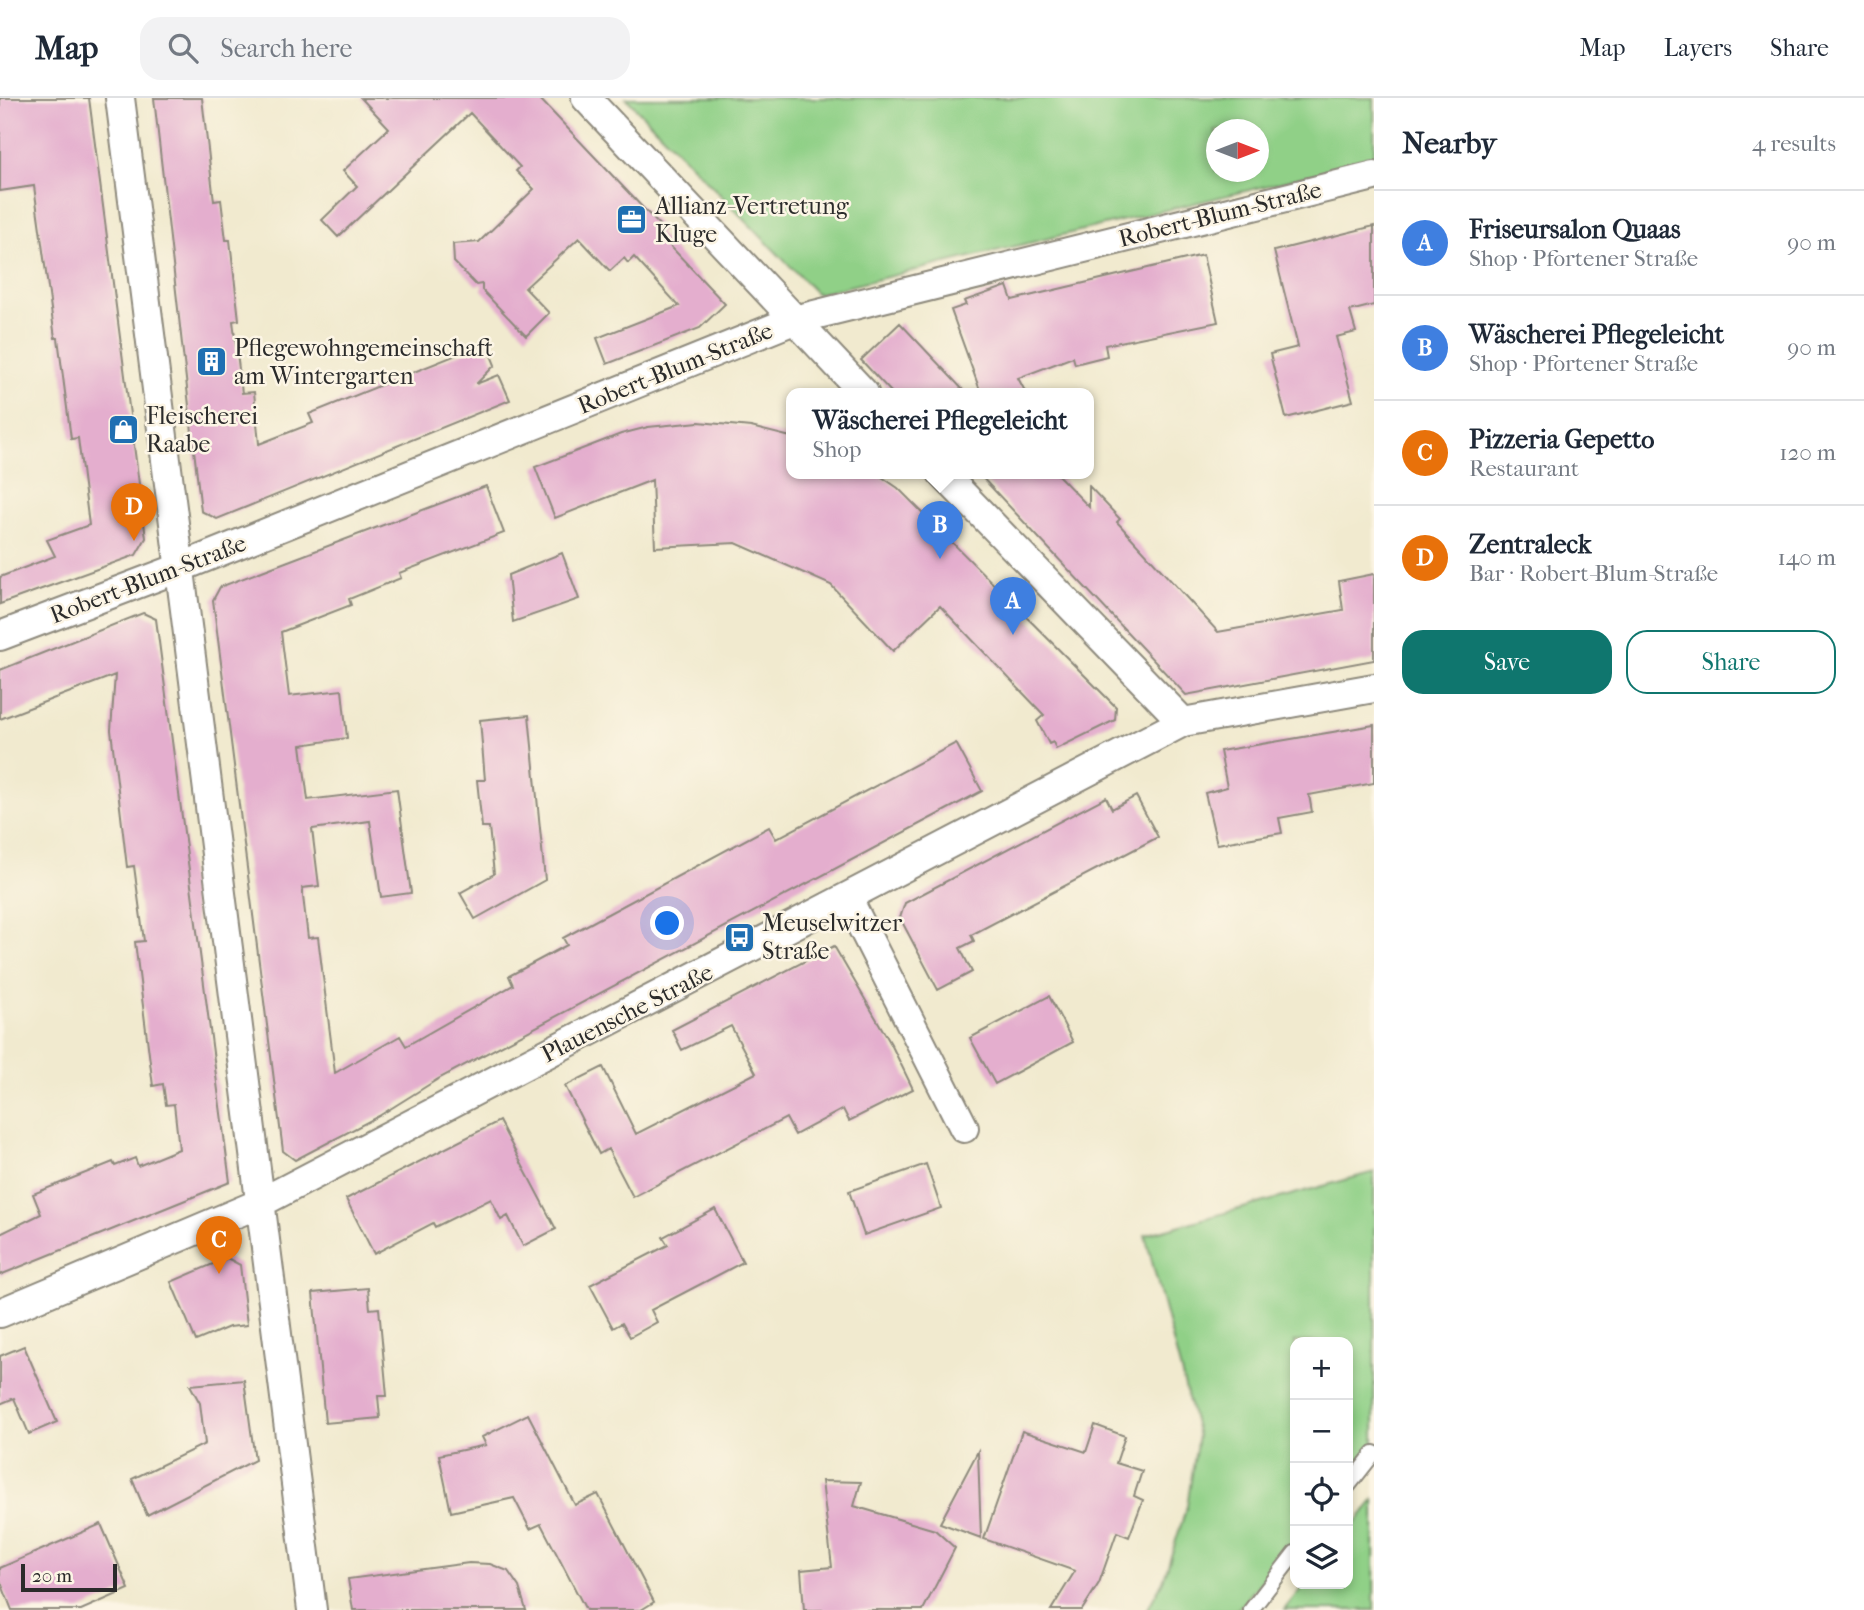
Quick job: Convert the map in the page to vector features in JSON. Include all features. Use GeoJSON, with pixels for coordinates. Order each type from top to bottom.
{"type":"FeatureCollection","features":[{"type":"Feature","properties":{"kind":"street"},"geometry":{"type":"LineString","coordinates":[[120,98],[258,1204],[312,1610]]}},
{"type":"Feature","properties":{"kind":"street"},"geometry":{"type":"LineString","coordinates":[[586,98],[859,388]]}},
{"type":"Feature","properties":{"kind":"street","name":"Robert-Blum-Straße"},"geometry":{"type":"LineString","coordinates":[[0,636],[179,568],[794,320],[1374,176]]}},
{"type":"Feature","properties":{"kind":"street"},"geometry":{"type":"LineString","coordinates":[[948,479],[1183,722]]}},
{"type":"Feature","properties":{"kind":"street","name":"Plauensche Straße"},"geometry":{"type":"LineString","coordinates":[[0,1313],[258,1204],[848,899],[1183,722],[1374,688]]}},
{"type":"Feature","properties":{"kind":"street"},"geometry":{"type":"LineString","coordinates":[[848,899],[964,1128]]}},
{"type":"Feature","properties":{"kind":"lane"},"geometry":{"type":"LineString","coordinates":[[1353,1480],[1374,1453]]}},
{"type":"Feature","properties":{"kind":"lane"},"geometry":{"type":"LineString","coordinates":[[1251,1610],[1290,1559]]}},
{"type":"Feature","properties":{"kind":"green space"},"geometry":{"type":"Polygon","coordinates":[[[626,98],[1374,98],[1374,160],[817,294],[626,98]]]}},
{"type":"Feature","properties":{"kind":"green space"},"geometry":{"type":"Polygon","coordinates":[[[1374,1172],[1374,1449],[1353,1474],[1353,1337],[1290,1337],[1290,1548],[1237,1610],[1147,1610],[1163,1581],[1187,1506],[1198,1436],[1145,1235],[1374,1172]]]}},
{"type":"Feature","properties":{"kind":"green space"},"geometry":{"type":"Polygon","coordinates":[[[1374,1500],[1374,1610],[1284,1610],[1301,1589],[1353,1589],[1353,1526],[1374,1500]]]}},
{"type":"Feature","properties":{"kind":"building"},"geometry":{"type":"Polygon","coordinates":[[[0,98],[89,98],[146,538],[136,555],[0,604],[0,577],[55,556],[47,540],[89,525],[78,438],[71,439],[34,186],[0,191],[0,98]]]}},
{"type":"Feature","properties":{"kind":"building"},"geometry":{"type":"Polygon","coordinates":[[[154,98],[202,98],[214,201],[221,200],[226,240],[230,240],[239,320],[233,321],[242,393],[254,392],[259,444],[313,423],[309,414],[486,343],[495,365],[476,384],[499,375],[510,400],[217,519],[201,511],[154,98]]]}},
{"type":"Feature","properties":{"kind":"building"},"geometry":{"type":"Polygon","coordinates":[[[361,98],[539,98],[663,229],[658,233],[725,304],[700,328],[607,364],[597,338],[679,306],[634,257],[628,263],[624,258],[610,271],[579,238],[525,288],[549,313],[526,336],[482,290],[482,284],[476,285],[454,262],[453,244],[479,242],[534,189],[516,171],[520,167],[470,113],[338,237],[322,220],[357,186],[343,171],[389,128],[361,98]]]}},
{"type":"Feature","properties":{"kind":"building"},"geometry":{"type":"Polygon","coordinates":[[[1374,226],[1374,305],[1350,311],[1356,332],[1336,337],[1353,401],[1286,418],[1270,354],[1298,347],[1274,251],[1374,226]]]}},
{"type":"Feature","properties":{"kind":"building"},"geometry":{"type":"Polygon","coordinates":[[[1203,255],[1218,322],[1105,345],[1107,356],[1075,364],[1073,357],[1018,378],[1023,388],[979,388],[951,310],[966,305],[964,301],[1007,286],[1012,300],[1203,255]]]}},
{"type":"Feature","properties":{"kind":"building"},"geometry":{"type":"Polygon","coordinates":[[[900,323],[961,388],[887,388],[861,360],[900,323]]]}},
{"type":"Feature","properties":{"kind":"building"},"geometry":{"type":"Polygon","coordinates":[[[699,422],[751,427],[786,436],[786,479],[885,479],[898,488],[1116,707],[1115,720],[1056,749],[1053,742],[1049,744],[1037,721],[1044,715],[940,606],[893,651],[831,585],[736,543],[655,547],[652,480],[555,518],[535,467],[621,434],[648,427],[699,422]]]}},
{"type":"Feature","properties":{"kind":"building"},"geometry":{"type":"Polygon","coordinates":[[[984,479],[1062,479],[1089,507],[1089,486],[1120,519],[1117,522],[1218,632],[1343,610],[1339,581],[1374,574],[1374,660],[1186,695],[984,479]]]}},
{"type":"Feature","properties":{"kind":"building"},"geometry":{"type":"Polygon","coordinates":[[[486,486],[504,533],[399,573],[401,578],[349,599],[351,605],[281,632],[289,696],[342,690],[347,738],[301,745],[308,800],[397,789],[411,893],[381,897],[370,821],[312,829],[319,886],[302,888],[308,938],[318,937],[335,1073],[400,1036],[406,1046],[513,985],[509,976],[567,945],[563,938],[769,827],[776,839],[956,743],[982,791],[438,1079],[379,1116],[295,1160],[283,1151],[213,600],[220,587],[486,486]]]}},
{"type":"Feature","properties":{"kind":"building"},"geometry":{"type":"Polygon","coordinates":[[[562,553],[579,599],[513,622],[508,575],[562,553]]]}},
{"type":"Feature","properties":{"kind":"building"},"geometry":{"type":"Polygon","coordinates":[[[143,613],[156,619],[230,1182],[0,1275],[0,1234],[41,1214],[33,1194],[113,1162],[115,1166],[135,1158],[138,1166],[179,1149],[174,1104],[166,1105],[163,1084],[153,1086],[135,942],[144,941],[134,866],[127,867],[111,730],[115,675],[0,719],[0,670],[143,613]]]}},
{"type":"Feature","properties":{"kind":"building"},"geometry":{"type":"Polygon","coordinates":[[[529,715],[545,880],[475,919],[460,893],[494,874],[489,827],[482,827],[477,780],[485,780],[480,720],[529,715]]]}},
{"type":"Feature","properties":{"kind":"building"},"geometry":{"type":"Polygon","coordinates":[[[1374,725],[1374,783],[1309,795],[1312,812],[1279,818],[1282,833],[1217,844],[1205,793],[1227,787],[1220,751],[1374,725]]]}},
{"type":"Feature","properties":{"kind":"building"},"geometry":{"type":"Polygon","coordinates":[[[1136,796],[1158,837],[971,935],[974,941],[960,948],[972,972],[938,990],[900,918],[905,903],[1106,797],[1112,809],[1136,796]]]}},
{"type":"Feature","properties":{"kind":"building"},"geometry":{"type":"Polygon","coordinates":[[[834,946],[891,1044],[913,1089],[849,1121],[843,1109],[795,1135],[786,1118],[633,1197],[608,1149],[599,1154],[565,1086],[603,1067],[636,1134],[756,1073],[731,1026],[682,1050],[672,1030],[834,946]]]}},
{"type":"Feature","properties":{"kind":"building"},"geometry":{"type":"Polygon","coordinates":[[[1049,996],[1073,1042],[995,1084],[970,1038],[1049,996]]]}},
{"type":"Feature","properties":{"kind":"building"},"geometry":{"type":"Polygon","coordinates":[[[499,1121],[556,1229],[523,1246],[508,1216],[501,1220],[491,1199],[435,1227],[433,1223],[374,1254],[346,1199],[499,1121]]]}},
{"type":"Feature","properties":{"kind":"building"},"geometry":{"type":"Polygon","coordinates":[[[926,1164],[941,1208],[864,1235],[849,1191],[926,1164]]]}},
{"type":"Feature","properties":{"kind":"building"},"geometry":{"type":"Polygon","coordinates":[[[715,1209],[743,1262],[651,1310],[657,1322],[630,1337],[622,1323],[613,1328],[590,1285],[668,1245],[663,1237],[715,1209]]]}},
{"type":"Feature","properties":{"kind":"building"},"geometry":{"type":"Polygon","coordinates":[[[227,1258],[240,1265],[247,1325],[229,1327],[196,1341],[171,1282],[227,1258]]]}},
{"type":"Feature","properties":{"kind":"building"},"geometry":{"type":"Polygon","coordinates":[[[368,1288],[370,1309],[379,1308],[387,1396],[378,1396],[380,1418],[325,1423],[313,1293],[368,1288]]]}},
{"type":"Feature","properties":{"kind":"building"},"geometry":{"type":"Polygon","coordinates":[[[24,1346],[57,1422],[29,1434],[14,1398],[0,1404],[0,1356],[24,1346]]]}},
{"type":"Feature","properties":{"kind":"building"},"geometry":{"type":"Polygon","coordinates":[[[244,1380],[255,1460],[147,1515],[132,1479],[205,1444],[200,1403],[190,1385],[244,1380]]]}},
{"type":"Feature","properties":{"kind":"building"},"geometry":{"type":"Polygon","coordinates":[[[528,1414],[575,1505],[598,1494],[654,1602],[641,1610],[586,1610],[541,1524],[530,1529],[514,1498],[451,1512],[439,1455],[486,1445],[482,1437],[528,1414]]]}},
{"type":"Feature","properties":{"kind":"building"},"geometry":{"type":"Polygon","coordinates":[[[1095,1425],[1125,1436],[1116,1463],[1142,1471],[1134,1496],[1143,1500],[1129,1537],[1117,1532],[1099,1583],[1082,1610],[1051,1610],[1075,1571],[984,1539],[1022,1431],[1086,1452],[1095,1425]]]}},
{"type":"Feature","properties":{"kind":"building"},"geometry":{"type":"Polygon","coordinates":[[[978,1451],[981,1538],[940,1523],[978,1451]]]}},
{"type":"Feature","properties":{"kind":"building"},"geometry":{"type":"Polygon","coordinates":[[[822,1481],[861,1482],[854,1506],[935,1530],[955,1548],[923,1610],[804,1610],[801,1570],[832,1567],[822,1481]]]}},
{"type":"Feature","properties":{"kind":"building"},"geometry":{"type":"Polygon","coordinates":[[[101,1524],[129,1589],[81,1610],[12,1610],[0,1580],[0,1568],[101,1524]]]}},
{"type":"Feature","properties":{"kind":"building"},"geometry":{"type":"Polygon","coordinates":[[[469,1563],[490,1564],[508,1571],[519,1587],[526,1610],[353,1610],[348,1579],[469,1563]]]}},
{"type":"Feature","properties":{"kind":"place","name":"Allianz-Vertretung Kluge"},"geometry":{"type":"Point","coordinates":[632,220]}},
{"type":"Feature","properties":{"kind":"place","name":"Pflegewohngemeinschaft am Wintergarten"},"geometry":{"type":"Point","coordinates":[211,362]}},
{"type":"Feature","properties":{"kind":"place","name":"Fleischerei Raabe"},"geometry":{"type":"Point","coordinates":[123,430]}},
{"type":"Feature","properties":{"kind":"place","name":"Zentraleck"},"geometry":{"type":"Point","coordinates":[134,541]}},
{"type":"Feature","properties":{"kind":"place","name":"Wäscherei Pflegeleicht"},"geometry":{"type":"Point","coordinates":[940,559]}},
{"type":"Feature","properties":{"kind":"place","name":"Friseursalon Quaas"},"geometry":{"type":"Point","coordinates":[1013,635]}},
{"type":"Feature","properties":{"kind":"place","name":"Meuselwitzer Straße"},"geometry":{"type":"Point","coordinates":[739,937]}},
{"type":"Feature","properties":{"kind":"place","name":"Pizzeria Gepetto"},"geometry":{"type":"Point","coordinates":[219,1274]}}]}
